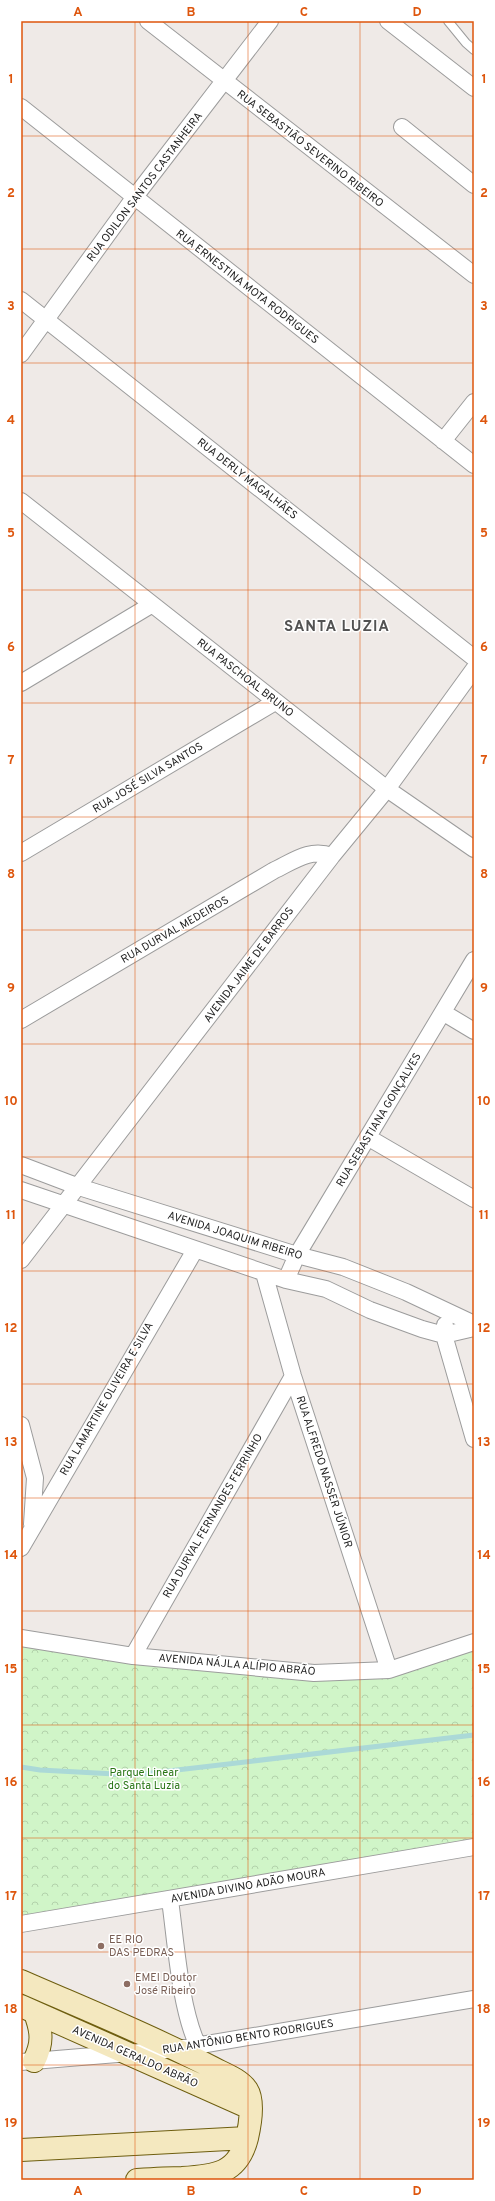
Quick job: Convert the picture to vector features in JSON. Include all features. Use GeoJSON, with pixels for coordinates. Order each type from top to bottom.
{"type":"FeatureCollection","features":[{"type":"Feature","properties":{"kind":"street","name":"RUA SEBASTIÃO SEVERINO RIBEIRO"},"geometry":{"type":"LineString","coordinates":[[148,21],[224,82],[474,275]]}},
{"type":"Feature","properties":{"kind":"street","name":"RUA ODILON SANTOS CASTANHEIRA"},"geometry":{"type":"LineString","coordinates":[[21,354],[134,198],[270,21]]}},
{"type":"Feature","properties":{"kind":"street"},"geometry":{"type":"LineString","coordinates":[[388,21],[474,88]]}},
{"type":"Feature","properties":{"kind":"street","name":"RUA ERNESTINA MOTA RODRIGUES"},"geometry":{"type":"LineString","coordinates":[[21,108],[474,466]]}},
{"type":"Feature","properties":{"kind":"street"},"geometry":{"type":"LineString","coordinates":[[402,127],[474,185]]}},
{"type":"Feature","properties":{"kind":"street","name":"RUA DERLY MAGALHÃES"},"geometry":{"type":"LineString","coordinates":[[21,300],[474,658]]}},
{"type":"Feature","properties":{"kind":"street"},"geometry":{"type":"LineString","coordinates":[[443,441],[474,402]]}},
{"type":"Feature","properties":{"kind":"street","name":"RUA PASCHOAL BRUNO"},"geometry":{"type":"LineString","coordinates":[[23,505],[387,789],[474,849]]}},
{"type":"Feature","properties":{"kind":"street"},"geometry":{"type":"LineString","coordinates":[[21,683],[151,604]]}},
{"type":"Feature","properties":{"kind":"street","name":"AVENIDA JAIME DE BARROS"},"geometry":{"type":"LineString","coordinates":[[21,1260],[62,1205],[79,1187],[332,856],[387,789],[474,669]]}},
{"type":"Feature","properties":{"kind":"street","name":"RUA JOSÉ SILVA SANTOS"},"geometry":{"type":"LineString","coordinates":[[21,853],[274,702]]}},
{"type":"Feature","properties":{"kind":"street","name":"RUA DURVAL MEDEIROS"},"geometry":{"type":"LineString","coordinates":[[21,1020],[280,868],[312,853],[321,852],[332,856]]}},
{"type":"Feature","properties":{"kind":"street","name":"RUA SEBASTIANA GONÇALVES"},"geometry":{"type":"LineString","coordinates":[[286,1280],[297,1255],[444,1013],[474,960]]}},
{"type":"Feature","properties":{"kind":"street"},"geometry":{"type":"LineString","coordinates":[[444,1013],[474,1031]]}},
{"type":"Feature","properties":{"kind":"street"},"geometry":{"type":"LineString","coordinates":[[369,1138],[474,1199]]}},
{"type":"Feature","properties":{"kind":"street","name":"AVENIDA JOAQUIM RIBEIRO"},"geometry":{"type":"LineString","coordinates":[[21,1165],[79,1187],[297,1255],[343,1267],[406,1292],[474,1324]]}},
{"type":"Feature","properties":{"kind":"street"},"geometry":{"type":"LineString","coordinates":[[21,1190],[264,1273],[286,1280],[326,1289],[377,1312],[422,1329],[444,1335],[474,1328]]}},
{"type":"Feature","properties":{"kind":"street","name":"RUA LAMARTINE OLIVEIRA E SILVA"},"geometry":{"type":"LineString","coordinates":[[21,1548],[195,1250]]}},
{"type":"Feature","properties":{"kind":"street","name":"RUA ALFREDO NASSER JÚNIOR"},"geometry":{"type":"LineString","coordinates":[[264,1273],[293,1376],[389,1670]]}},
{"type":"Feature","properties":{"kind":"street"},"geometry":{"type":"LineString","coordinates":[[447,1312],[444,1335],[474,1439]]}},
{"type":"Feature","properties":{"kind":"street","name":"RUA DURVAL FERNANDES FERRINHO"},"geometry":{"type":"LineString","coordinates":[[132,1656],[293,1376]]}},
{"type":"Feature","properties":{"kind":"street"},"geometry":{"type":"LineString","coordinates":[[21,1425],[35,1478],[32,1528]]}},
{"type":"Feature","properties":{"kind":"street","name":"AVENIDA NÁJLA ALÍPIO ABRÃO"},"geometry":{"type":"LineString","coordinates":[[21,1638],[132,1656],[314,1674],[389,1670],[474,1642]]}},
{"type":"Feature","properties":{"kind":"street","name":"AVENIDA DIVINO ADÃO MOURA"},"geometry":{"type":"LineString","coordinates":[[21,1924],[170,1900],[474,1847]]}},
{"type":"Feature","properties":{"kind":"street"},"geometry":{"type":"LineString","coordinates":[[170,1900],[187,2013],[192,2033],[188,2048]]}},
{"type":"Feature","properties":{"kind":"street","name":"AVENIDA GERALDO ABRÃO"},"geometry":{"type":"LineString","coordinates":[[21,1981],[188,2048],[239,2082],[247,2091],[250,2108]]}},
{"type":"Feature","properties":{"kind":"street","name":"RUA ANTÔNIO BENTO RODRIGUES"},"geometry":{"type":"LineString","coordinates":[[27,2062],[188,2048],[474,1999]]}},
{"type":"Feature","properties":{"kind":"street"},"geometry":{"type":"LineString","coordinates":[[27,2062],[40,2050],[42,2038],[28,2009]]}},
{"type":"Feature","properties":{"kind":"street","name":"AVENIDA GERALDO ABRÃO"},"geometry":{"type":"LineString","coordinates":[[28,2009],[250,2108]]}},
{"type":"Feature","properties":{"kind":"street"},"geometry":{"type":"LineString","coordinates":[[137,2180],[205,2176],[220,2173],[238,2160],[247,2138],[250,2108]]}},
{"type":"Feature","properties":{"kind":"street"},"geometry":{"type":"LineString","coordinates":[[21,2150],[247,2138]]}},
{"type":"Feature","properties":{"kind":"lane"},"geometry":{"type":"LineString","coordinates":[[448,21],[466,43],[474,50]]}},
{"type":"Feature","properties":{"kind":"green space","name":"Parque Linear do Santa Luzia"},"geometry":{"type":"Polygon","coordinates":[[[21,1638],[133,1656],[389,1670],[474,1642],[474,1847],[21,1924],[21,1638]]]}},
{"type":"Feature","properties":{"kind":"waterway"},"geometry":{"type":"LineString","coordinates":[[21,1767],[40,1770],[134,1775],[474,1735]]}},
{"type":"Feature","properties":{"kind":"place","name":"EE RIO DAS PEDRAS"},"geometry":{"type":"Point","coordinates":[101,1946]}},
{"type":"Feature","properties":{"kind":"place","name":"EMEI Doutor José Ribeiro"},"geometry":{"type":"Point","coordinates":[127,1984]}},
{"type":"Feature","properties":{"kind":"district","name":"SANTA LUZIA"},"geometry":{"type":"Point","coordinates":[337,627]}}]}
